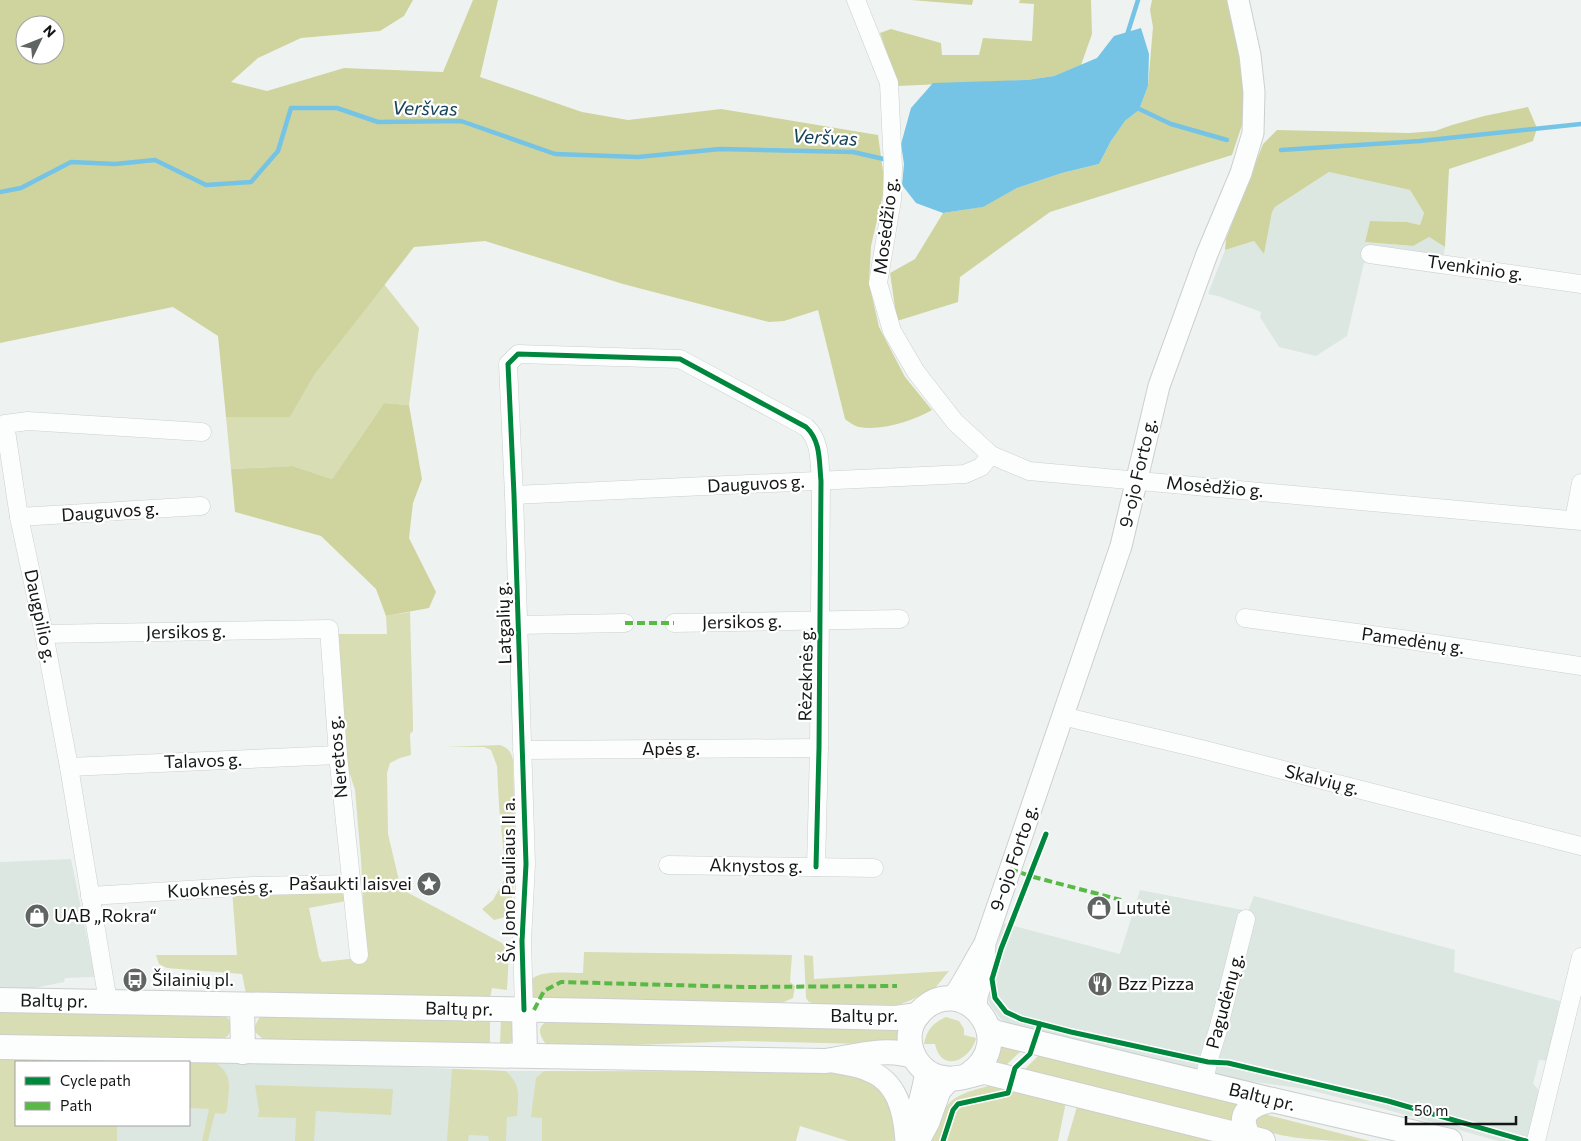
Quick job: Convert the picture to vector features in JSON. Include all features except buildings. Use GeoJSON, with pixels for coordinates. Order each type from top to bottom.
{"type":"FeatureCollection","features":[{"type":"Feature","properties":{"kind":"main road","name":"Baltų pr."},"geometry":{"type":"LineString","coordinates":[[920,1064],[911,1049],[910,1031],[918,1014],[929,1004],[952,999]]}},
{"type":"Feature","properties":{"kind":"main road"},"geometry":{"type":"LineString","coordinates":[[952,999],[961,1000],[976,1009],[982,1015],[989,1029],[989,1047],[986,1055],[976,1070],[959,1077]]}},
{"type":"Feature","properties":{"kind":"main road","name":"Baltų pr."},"geometry":{"type":"LineString","coordinates":[[0,1000],[894,1018],[918,1014]]}},
{"type":"Feature","properties":{"kind":"main road"},"geometry":{"type":"LineString","coordinates":[[242,1005],[243,1052]]}},
{"type":"Feature","properties":{"kind":"main road"},"geometry":{"type":"LineString","coordinates":[[524,1010],[525,1055]]}},
{"type":"Feature","properties":{"kind":"main road","name":"Baltų pr."},"geometry":{"type":"LineString","coordinates":[[989,1029],[997,1034],[1450,1141]]}},
{"type":"Feature","properties":{"kind":"main road","name":"Baltų pr."},"geometry":{"type":"LineString","coordinates":[[0,1047],[826,1061],[886,1052],[904,1053],[933,1076],[959,1077],[985,1072],[1256,1139]]}},
{"type":"Feature","properties":{"kind":"main road"},"geometry":{"type":"LineString","coordinates":[[1256,1139],[1244,1129],[1246,1114],[1250,1108],[1258,1103],[1272,1100]]}},
{"type":"Feature","properties":{"kind":"street","name":"Mosėdžio g."},"geometry":{"type":"LineString","coordinates":[[856,0],[888,83],[892,135],[892,200],[878,283],[892,331],[916,372],[955,422],[991,455],[1029,471],[1137,479],[1578,521]]}},
{"type":"Feature","properties":{"kind":"street","name":"9-ojo Forto g."},"geometry":{"type":"LineString","coordinates":[[952,999],[985,943],[1121,546],[1159,386],[1207,254],[1241,174],[1253,133],[1254,92],[1250,55],[1238,0]]}},
{"type":"Feature","properties":{"kind":"street","name":"Tvenkinio g."},"geometry":{"type":"LineString","coordinates":[[1370,254],[1581,284]]}},
{"type":"Feature","properties":{"kind":"street","name":"Rėzeknės g."},"geometry":{"type":"LineString","coordinates":[[514,495],[508,364],[518,354],[680,358],[806,427],[813,434],[817,442],[821,480],[821,620],[816,867]]}},
{"type":"Feature","properties":{"kind":"street","name":"Daugpilio g."},"geometry":{"type":"LineString","coordinates":[[108,1002],[69,767],[44,634],[19,517],[5,424],[28,421],[202,432]]}},
{"type":"Feature","properties":{"kind":"street","name":"Dauguvos g."},"geometry":{"type":"LineString","coordinates":[[514,495],[965,474],[981,467],[991,455]]}},
{"type":"Feature","properties":{"kind":"street"},"geometry":{"type":"LineString","coordinates":[[1578,521],[1581,482]]}},
{"type":"Feature","properties":{"kind":"street","name":"Latgalių g."},"geometry":{"type":"LineString","coordinates":[[514,495],[522,750]]}},
{"type":"Feature","properties":{"kind":"street","name":"Dauguvos g."},"geometry":{"type":"LineString","coordinates":[[19,517],[201,506]]}},
{"type":"Feature","properties":{"kind":"street","name":"Pamedėnų g."},"geometry":{"type":"LineString","coordinates":[[1245,618],[1581,666]]}},
{"type":"Feature","properties":{"kind":"street","name":"Jersikos g."},"geometry":{"type":"LineString","coordinates":[[674,623],[900,619]]}},
{"type":"Feature","properties":{"kind":"street"},"geometry":{"type":"LineString","coordinates":[[518,625],[625,623]]}},
{"type":"Feature","properties":{"kind":"street","name":"Jersikos g."},"geometry":{"type":"LineString","coordinates":[[44,634],[329,629]]}},
{"type":"Feature","properties":{"kind":"street","name":"Neretos g."},"geometry":{"type":"LineString","coordinates":[[329,629],[350,884]]}},
{"type":"Feature","properties":{"kind":"street","name":"Skalvių g."},"geometry":{"type":"LineString","coordinates":[[1062,716],[1201,748],[1581,846]]}},
{"type":"Feature","properties":{"kind":"street","name":"Apės g."},"geometry":{"type":"LineString","coordinates":[[522,750],[819,748]]}},
{"type":"Feature","properties":{"kind":"street","name":"Šv. Jono Pauliaus II a."},"geometry":{"type":"LineString","coordinates":[[522,750],[526,864],[522,941],[524,1010]]}},
{"type":"Feature","properties":{"kind":"street","name":"Talavos g."},"geometry":{"type":"LineString","coordinates":[[69,767],[338,755]]}},
{"type":"Feature","properties":{"kind":"street","name":"Aknystos g."},"geometry":{"type":"LineString","coordinates":[[668,865],[874,868]]}},
{"type":"Feature","properties":{"kind":"street"},"geometry":{"type":"LineString","coordinates":[[350,884],[358,955]]}},
{"type":"Feature","properties":{"kind":"street","name":"Kuoknesės g."},"geometry":{"type":"LineString","coordinates":[[90,896],[252,886],[350,884]]}},
{"type":"Feature","properties":{"kind":"street","name":"Pagudėnų g."},"geometry":{"type":"LineString","coordinates":[[1204,1083],[1246,919]]}},
{"type":"Feature","properties":{"kind":"street","name":"9-ojo Forto g."},"geometry":{"type":"LineString","coordinates":[[976,1009],[977,996],[983,977],[985,943]]}},
{"type":"Feature","properties":{"kind":"street"},"geometry":{"type":"LineString","coordinates":[[1536,1141],[1581,957]]}},
{"type":"Feature","properties":{"kind":"street"},"geometry":{"type":"LineString","coordinates":[[826,1061],[868,1070],[890,1086],[902,1112],[906,1141]]}},
{"type":"Feature","properties":{"kind":"street"},"geometry":{"type":"LineString","coordinates":[[910,1141],[914,1117],[924,1084],[920,1064]]}},
{"type":"Feature","properties":{"kind":"street"},"geometry":{"type":"LineString","coordinates":[[919,1141],[929,1122],[940,1091],[959,1077]]}},
{"type":"Feature","properties":{"kind":"shaded area"},"geometry":{"type":"Polygon","coordinates":[[[1329,172],[1410,190],[1424,213],[1420,225],[1407,222],[1370,221],[1365,242],[1412,246],[1429,237],[1445,247],[1441,274],[1364,263],[1347,336],[1316,356],[1279,347],[1260,317],[1261,312],[1208,294],[1225,250],[1254,241],[1264,253],[1272,212],[1275,207],[1329,172]]]}},
{"type":"Feature","properties":{"kind":"shaded area"},"geometry":{"type":"Polygon","coordinates":[[[71,859],[95,977],[65,978],[64,982],[30,989],[0,988],[0,862],[71,859]]]}},
{"type":"Feature","properties":{"kind":"shaded area"},"geometry":{"type":"Polygon","coordinates":[[[1140,890],[1248,911],[1254,896],[1455,950],[1454,972],[1560,1001],[1549,1061],[1539,1060],[1533,1084],[1541,1092],[1529,1141],[1498,1141],[1305,1089],[1227,1078],[1010,1027],[999,1017],[989,1003],[987,985],[1003,923],[1120,954],[1140,890]]]}},
{"type":"Feature","properties":{"kind":"shaded area"},"geometry":{"type":"Polygon","coordinates":[[[0,1057],[210,1059],[506,1071],[728,1071],[730,1141],[0,1141],[0,1057]]]}},
{"type":"Feature","properties":{"kind":"green space"},"geometry":{"type":"Polygon","coordinates":[[[0,0],[413,0],[404,16],[380,31],[301,38],[258,58],[231,82],[267,91],[344,68],[443,72],[473,0],[498,0],[480,77],[582,112],[628,120],[721,109],[878,135],[885,186],[871,246],[869,283],[879,327],[905,377],[932,410],[916,418],[877,428],[859,427],[845,419],[818,310],[784,321],[769,322],[623,284],[485,241],[414,247],[315,374],[290,417],[226,417],[218,336],[173,307],[0,343],[0,0]]]}},
{"type":"Feature","properties":{"kind":"green space"},"geometry":{"type":"Polygon","coordinates":[[[911,0],[973,0],[972,5],[911,0]]]}},
{"type":"Feature","properties":{"kind":"green space"},"geometry":{"type":"Polygon","coordinates":[[[1020,0],[1091,0],[1092,34],[1081,65],[1054,76],[1027,80],[898,86],[880,33],[891,29],[941,43],[942,55],[979,55],[983,38],[1032,41],[1034,4],[1019,3],[1020,0]]]}},
{"type":"Feature","properties":{"kind":"green space"},"geometry":{"type":"Polygon","coordinates":[[[1152,0],[1230,0],[1244,88],[1243,122],[1232,155],[1050,212],[960,277],[958,302],[897,321],[890,273],[915,259],[943,213],[982,207],[1017,188],[1062,173],[1099,164],[1111,141],[1125,121],[1139,110],[1148,86],[1153,27],[1150,10],[1152,0]]]}},
{"type":"Feature","properties":{"kind":"green space"},"geometry":{"type":"Polygon","coordinates":[[[1528,107],[1537,128],[1533,141],[1449,169],[1445,247],[1429,237],[1413,246],[1365,242],[1370,221],[1407,222],[1420,225],[1424,213],[1410,190],[1329,172],[1275,207],[1272,212],[1264,254],[1254,241],[1225,250],[1226,239],[1263,144],[1277,130],[1409,133],[1435,131],[1484,116],[1528,107]]]}},
{"type":"Feature","properties":{"kind":"green space"},"geometry":{"type":"Polygon","coordinates":[[[384,284],[419,328],[409,405],[384,403],[332,479],[293,466],[231,469],[226,417],[290,417],[315,374],[384,284]]]}},
{"type":"Feature","properties":{"kind":"green space"},"geometry":{"type":"Polygon","coordinates":[[[384,403],[409,405],[422,479],[413,503],[409,538],[436,592],[429,608],[386,616],[376,589],[321,536],[235,512],[231,469],[293,466],[332,479],[384,403]]]}},
{"type":"Feature","properties":{"kind":"green space"},"geometry":{"type":"Polygon","coordinates":[[[410,612],[413,723],[413,731],[410,734],[411,755],[390,763],[387,773],[388,834],[401,889],[502,943],[509,953],[507,990],[492,988],[490,998],[246,994],[242,974],[167,968],[159,964],[156,955],[237,955],[232,890],[339,891],[345,896],[346,901],[309,908],[319,957],[322,962],[366,957],[355,790],[347,765],[338,634],[387,634],[386,616],[410,612]]]}},
{"type":"Feature","properties":{"kind":"green space"},"geometry":{"type":"Polygon","coordinates":[[[500,745],[509,750],[513,760],[516,868],[509,916],[494,920],[482,909],[493,900],[506,877],[497,766],[491,750],[484,747],[445,747],[500,745]]]}},
{"type":"Feature","properties":{"kind":"green space"},"geometry":{"type":"Polygon","coordinates":[[[584,952],[792,955],[790,982],[795,986],[793,998],[784,1002],[534,1000],[529,994],[530,982],[533,978],[546,973],[583,973],[584,952]]]}},
{"type":"Feature","properties":{"kind":"green space"},"geometry":{"type":"Polygon","coordinates":[[[804,955],[813,956],[814,979],[949,971],[935,988],[898,1005],[816,1004],[809,1002],[806,998],[804,955]]]}},
{"type":"Feature","properties":{"kind":"green space"},"geometry":{"type":"Polygon","coordinates":[[[0,1010],[222,1015],[228,1018],[232,1027],[228,1036],[223,1039],[0,1036],[0,1010]]]}},
{"type":"Feature","properties":{"kind":"green space"},"geometry":{"type":"Polygon","coordinates":[[[265,1015],[490,1019],[490,1045],[264,1040],[256,1033],[254,1028],[259,1018],[265,1015]]]}},
{"type":"Feature","properties":{"kind":"green space"},"geometry":{"type":"Polygon","coordinates":[[[946,1017],[959,1021],[964,1029],[964,1035],[976,1038],[968,1052],[956,1060],[949,1061],[943,1059],[938,1053],[935,1044],[924,1044],[931,1027],[946,1017]]]}},
{"type":"Feature","properties":{"kind":"green space"},"geometry":{"type":"Polygon","coordinates":[[[501,1019],[514,1023],[515,1039],[508,1044],[500,1044],[501,1019]]]}},
{"type":"Feature","properties":{"kind":"green space"},"geometry":{"type":"Polygon","coordinates":[[[549,1021],[905,1028],[904,1045],[741,1041],[609,1046],[553,1045],[546,1044],[540,1034],[542,1025],[549,1021]]]}},
{"type":"Feature","properties":{"kind":"green space"},"geometry":{"type":"Polygon","coordinates":[[[997,1044],[1022,1050],[1004,1067],[989,1062],[997,1044]]]}},
{"type":"Feature","properties":{"kind":"green space"},"geometry":{"type":"Polygon","coordinates":[[[1040,1054],[1243,1101],[1235,1124],[1023,1071],[1040,1054]]]}},
{"type":"Feature","properties":{"kind":"green space"},"geometry":{"type":"Polygon","coordinates":[[[0,1057],[210,1059],[218,1064],[227,1075],[229,1081],[227,1111],[224,1114],[215,1113],[208,1141],[202,1141],[209,1109],[190,1108],[190,1061],[15,1061],[15,1126],[117,1126],[117,1141],[0,1141],[0,1057]]]}},
{"type":"Feature","properties":{"kind":"green space"},"geometry":{"type":"Polygon","coordinates":[[[452,1069],[506,1071],[515,1082],[518,1092],[517,1116],[507,1117],[506,1141],[489,1141],[488,1136],[469,1135],[468,1141],[447,1141],[452,1069]]]}},
{"type":"Feature","properties":{"kind":"green space"},"geometry":{"type":"Polygon","coordinates":[[[544,1071],[849,1072],[872,1080],[887,1095],[895,1119],[894,1141],[848,1141],[800,1126],[796,1141],[542,1141],[542,1118],[531,1117],[536,1078],[544,1071]]]}},
{"type":"Feature","properties":{"kind":"green space"},"geometry":{"type":"Polygon","coordinates":[[[255,1085],[393,1089],[391,1115],[316,1111],[314,1141],[295,1141],[296,1118],[258,1117],[259,1111],[255,1085]]]}},
{"type":"Feature","properties":{"kind":"green space"},"geometry":{"type":"Polygon","coordinates":[[[992,1085],[1066,1102],[1058,1141],[932,1141],[941,1116],[951,1101],[967,1092],[992,1085]]]}},
{"type":"Feature","properties":{"kind":"green space"},"geometry":{"type":"Polygon","coordinates":[[[1078,1103],[1222,1141],[1067,1141],[1078,1103]]]}},
{"type":"Feature","properties":{"kind":"green space"},"geometry":{"type":"Polygon","coordinates":[[[1264,1114],[1370,1141],[1310,1139],[1278,1134],[1255,1125],[1257,1117],[1264,1114]]]}},
{"type":"Feature","properties":{"kind":"water"},"geometry":{"type":"Polygon","coordinates":[[[1141,28],[1149,54],[1148,86],[1139,110],[1125,121],[1111,141],[1099,164],[1062,173],[1017,188],[983,207],[943,213],[916,203],[902,185],[904,164],[901,144],[911,108],[933,83],[1027,80],[1054,76],[1097,58],[1114,36],[1141,28]]]}},
{"type":"Feature","properties":{"kind":"waterway"},"geometry":{"type":"LineString","coordinates":[[1127,35],[1138,0]]}},
{"type":"Feature","properties":{"kind":"waterway"},"geometry":{"type":"LineString","coordinates":[[1135,107],[1171,124],[1227,140]]}},
{"type":"Feature","properties":{"kind":"waterway","name":"Veršvas"},"geometry":{"type":"LineString","coordinates":[[0,192],[21,188],[71,162],[115,164],[155,160],[206,185],[251,182],[278,151],[291,108],[337,108],[378,122],[461,121],[555,154],[638,157],[720,149],[853,152],[888,160]]}},
{"type":"Feature","properties":{"kind":"waterway"},"geometry":{"type":"LineString","coordinates":[[1281,150],[1420,141],[1581,124]]}},
{"type":"Feature","properties":{"kind":"marked path"},"geometry":{"type":"LineString","coordinates":[[625,623],[674,623]]}},
{"type":"Feature","properties":{"kind":"marked path"},"geometry":{"type":"LineString","coordinates":[[1010,869],[1121,900]]}},
{"type":"Feature","properties":{"kind":"marked path"},"geometry":{"type":"LineString","coordinates":[[534,1010],[544,991],[561,982],[744,987],[897,986]]}},
{"type":"Feature","properties":{"kind":"cycle path"},"geometry":{"type":"LineString","coordinates":[[524,1010],[522,941],[526,864],[508,364],[518,354],[680,359],[806,427],[811,433],[817,445],[821,481],[816,867]]}},
{"type":"Feature","properties":{"kind":"cycle path"},"geometry":{"type":"LineString","coordinates":[[1046,834],[1001,949],[992,979],[995,998],[1006,1012],[1021,1019],[1071,1032],[1208,1062],[1228,1063],[1388,1101],[1526,1141]]}},
{"type":"Feature","properties":{"kind":"cycle path"},"geometry":{"type":"LineString","coordinates":[[943,1141],[953,1110],[958,1104],[1008,1093],[1015,1068],[1030,1054],[1040,1024]]}},
{"type":"Feature","properties":{"kind":"place","name":"Pašaukti laisvei"},"geometry":{"type":"Point","coordinates":[429,884]}},
{"type":"Feature","properties":{"kind":"place","name":"Lututė"},"geometry":{"type":"Point","coordinates":[1099,908]}},
{"type":"Feature","properties":{"kind":"place","name":"UAB „Rokra“"},"geometry":{"type":"Point","coordinates":[37,916]}},
{"type":"Feature","properties":{"kind":"place","name":"Šilainių pl."},"geometry":{"type":"Point","coordinates":[135,980]}},
{"type":"Feature","properties":{"kind":"place","name":"Bzz Pizza"},"geometry":{"type":"Point","coordinates":[1100,984]}}]}
